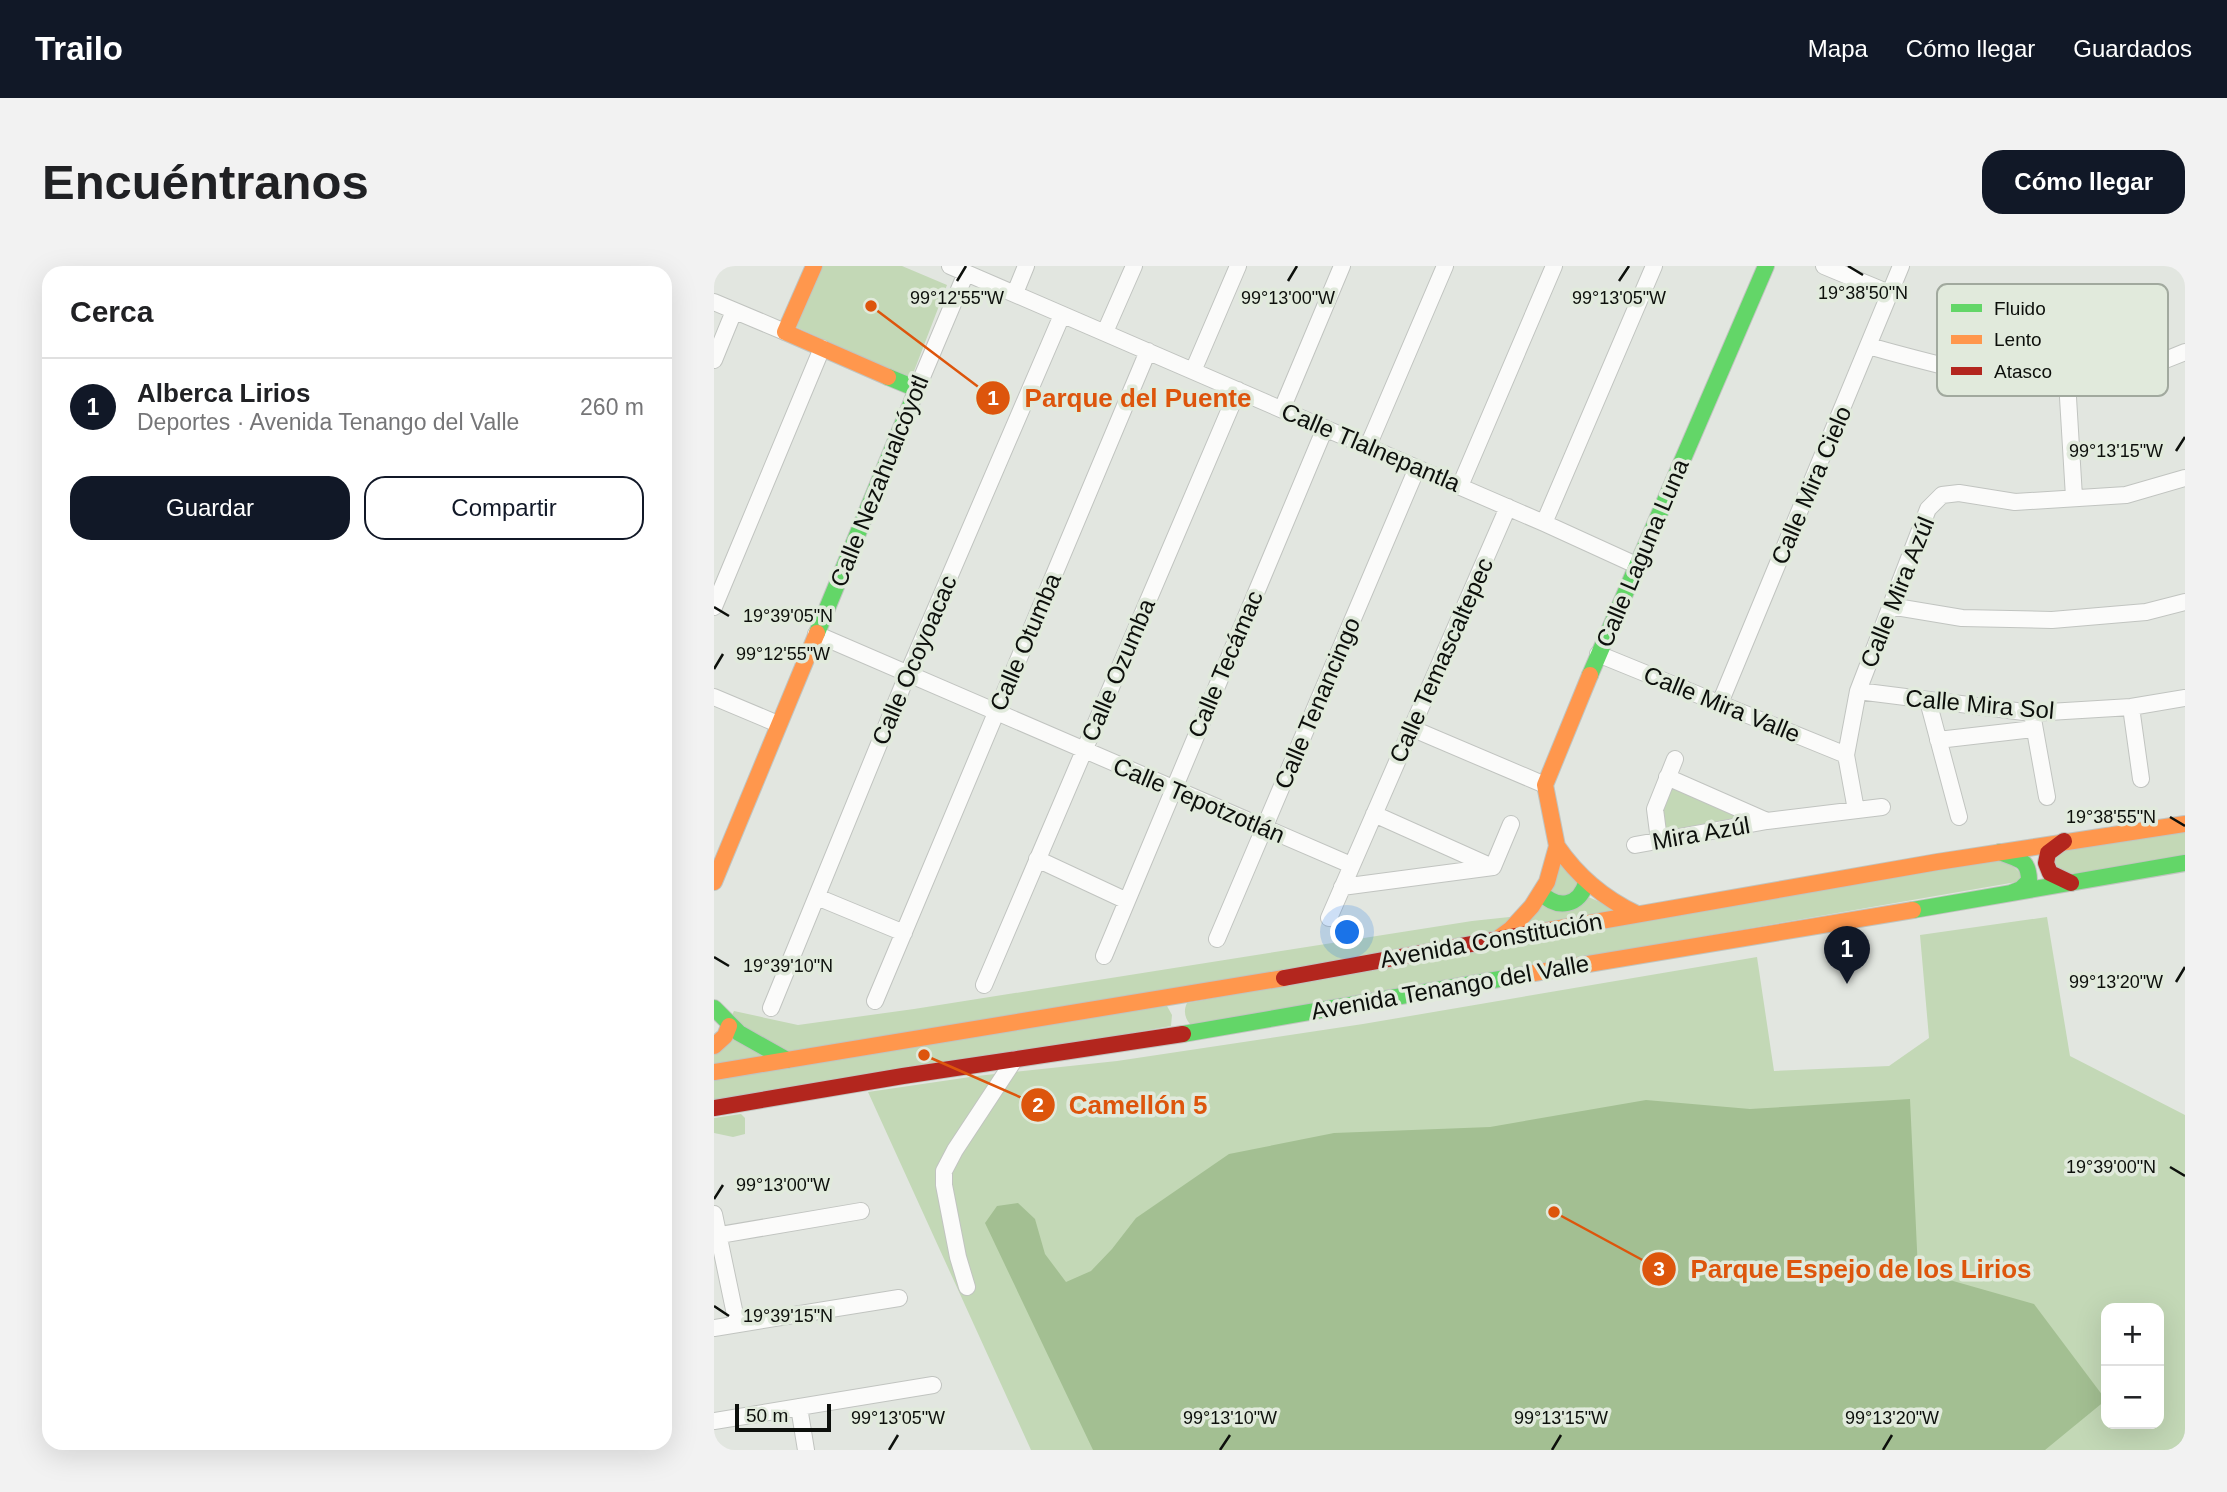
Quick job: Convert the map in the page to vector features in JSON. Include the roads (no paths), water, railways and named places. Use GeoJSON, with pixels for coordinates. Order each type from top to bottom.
{"type":"FeatureCollection","features":[{"type":"Feature","properties":{"kind":"main road"},"geometry":{"type":"LineString","coordinates":[[814,266],[785,332],[917,388]]}},
{"type":"Feature","properties":{"kind":"main road","name":"Calle Laguna Luna"},"geometry":{"type":"LineString","coordinates":[[1545,785],[1598,654],[1766,266]]}},
{"type":"Feature","properties":{"kind":"main road","name":"Calle Nezahualcóyotl"},"geometry":{"type":"LineString","coordinates":[[714,882],[917,388]]}},
{"type":"Feature","properties":{"kind":"main road"},"geometry":{"type":"LineString","coordinates":[[1498,938],[1522,918],[1541,893],[1551,870],[1557,846],[1545,785]]}},
{"type":"Feature","properties":{"kind":"main road","name":"Avenida Constitución"},"geometry":{"type":"LineString","coordinates":[[714,1072],[1194,994],[1498,938],[2066,840],[2185,824]]}},
{"type":"Feature","properties":{"kind":"main road"},"geometry":{"type":"LineString","coordinates":[[2066,840],[2048,853],[2046,863],[2049,873],[2071,883]]}},
{"type":"Feature","properties":{"kind":"main road"},"geometry":{"type":"LineString","coordinates":[[1557,846],[1586,883],[1610,901],[1637,914]]}},
{"type":"Feature","properties":{"kind":"main road"},"geometry":{"type":"LineString","coordinates":[[2000,852],[2024,862],[2029,868],[2029,881],[2021,889],[2009,894]]}},
{"type":"Feature","properties":{"kind":"main road","name":"Avenida Tenango del Valle"},"geometry":{"type":"LineString","coordinates":[[714,1108],[1164,1037],[1462,984],[2185,863]]}},
{"type":"Feature","properties":{"kind":"main road"},"geometry":{"type":"LineString","coordinates":[[1541,893],[1555,904],[1568,905],[1583,894],[1586,883]]}},
{"type":"Feature","properties":{"kind":"main road"},"geometry":{"type":"LineString","coordinates":[[1164,1037],[1194,994]]}},
{"type":"Feature","properties":{"kind":"main road"},"geometry":{"type":"LineString","coordinates":[[1157,1000],[1167,1005],[1190,1027],[1200,1031]]}},
{"type":"Feature","properties":{"kind":"main road"},"geometry":{"type":"LineString","coordinates":[[714,1008],[729,1026],[746,1039],[787,1060]]}},
{"type":"Feature","properties":{"kind":"main road"},"geometry":{"type":"LineString","coordinates":[[714,1046],[725,1036],[729,1026]]}},
{"type":"Feature","properties":{"kind":"street","name":"Calle Tlalnepantla"},"geometry":{"type":"LineString","coordinates":[[950,266],[1636,565]]}},
{"type":"Feature","properties":{"kind":"street"},"geometry":{"type":"LineString","coordinates":[[1015,293],[1026,266]]}},
{"type":"Feature","properties":{"kind":"street"},"geometry":{"type":"LineString","coordinates":[[1105,332],[1134,266]]}},
{"type":"Feature","properties":{"kind":"street"},"geometry":{"type":"LineString","coordinates":[[1193,371],[1238,266]]}},
{"type":"Feature","properties":{"kind":"street"},"geometry":{"type":"LineString","coordinates":[[1282,409],[1342,266]]}},
{"type":"Feature","properties":{"kind":"street"},"geometry":{"type":"LineString","coordinates":[[1368,446],[1445,266]]}},
{"type":"Feature","properties":{"kind":"street"},"geometry":{"type":"LineString","coordinates":[[1460,486],[1554,266]]}},
{"type":"Feature","properties":{"kind":"street"},"geometry":{"type":"LineString","coordinates":[[1544,523],[1654,266]]}},
{"type":"Feature","properties":{"kind":"street"},"geometry":{"type":"LineString","coordinates":[[1824,266],[1889,293]]}},
{"type":"Feature","properties":{"kind":"street","name":"Calle Mira Cielo"},"geometry":{"type":"LineString","coordinates":[[1720,704],[1901,266]]}},
{"type":"Feature","properties":{"kind":"street","name":"Calle Nezahualcóyotl"},"geometry":{"type":"LineString","coordinates":[[917,388],[966,273]]}},
{"type":"Feature","properties":{"kind":"street"},"geometry":{"type":"LineString","coordinates":[[714,302],[785,332]]}},
{"type":"Feature","properties":{"kind":"street"},"geometry":{"type":"LineString","coordinates":[[714,360],[734,311]]}},
{"type":"Feature","properties":{"kind":"street","name":"Calle Ocoyoacac"},"geometry":{"type":"LineString","coordinates":[[771,1008],[908,673],[1062,315]]}},
{"type":"Feature","properties":{"kind":"street"},"geometry":{"type":"LineString","coordinates":[[1868,346],[1937,364]]}},
{"type":"Feature","properties":{"kind":"street"},"geometry":{"type":"LineString","coordinates":[[714,607],[822,348]]}},
{"type":"Feature","properties":{"kind":"street","name":"Calle Otumba"},"geometry":{"type":"LineString","coordinates":[[875,1000],[1148,351]]}},
{"type":"Feature","properties":{"kind":"street"},"geometry":{"type":"LineString","coordinates":[[2168,359],[2185,352]]}},
{"type":"Feature","properties":{"kind":"street","name":"Calle Ozumba"},"geometry":{"type":"LineString","coordinates":[[984,985],[1238,390]]}},
{"type":"Feature","properties":{"kind":"street"},"geometry":{"type":"LineString","coordinates":[[2068,396],[2074,497]]}},
{"type":"Feature","properties":{"kind":"street","name":"Calle Tecámac"},"geometry":{"type":"LineString","coordinates":[[1104,956],[1325,428]]}},
{"type":"Feature","properties":{"kind":"street","name":"Calle Tenancingo"},"geometry":{"type":"LineString","coordinates":[[1217,939],[1417,468]]}},
{"type":"Feature","properties":{"kind":"street","name":"Calle Mira Azúl"},"geometry":{"type":"LineString","coordinates":[[1856,810],[1846,755],[1858,691],[1928,509],[1942,495],[1959,493],[2015,502],[2126,495],[2185,478]]}},
{"type":"Feature","properties":{"kind":"street","name":"Calle Temascaltepec"},"geometry":{"type":"LineString","coordinates":[[1329,918],[1507,507]]}},
{"type":"Feature","properties":{"kind":"street"},"geometry":{"type":"LineString","coordinates":[[1890,606],[1962,618],[2052,620],[2184,606]]}},
{"type":"Feature","properties":{"kind":"street","name":"Calle Tepotzotlán"},"geometry":{"type":"LineString","coordinates":[[816,634],[1350,865]]}},
{"type":"Feature","properties":{"kind":"street","name":"Calle Mira Valle"},"geometry":{"type":"LineString","coordinates":[[1598,654],[1846,755]]}},
{"type":"Feature","properties":{"kind":"street","name":"Calle Mira Sol"},"geometry":{"type":"LineString","coordinates":[[1858,691],[2033,721],[2185,698]]}},
{"type":"Feature","properties":{"kind":"street"},"geometry":{"type":"LineString","coordinates":[[714,697],[778,724]]}},
{"type":"Feature","properties":{"kind":"street"},"geometry":{"type":"LineString","coordinates":[[1928,701],[1959,817]]}},
{"type":"Feature","properties":{"kind":"street"},"geometry":{"type":"LineString","coordinates":[[2131,707],[2141,779]]}},
{"type":"Feature","properties":{"kind":"street"},"geometry":{"type":"LineString","coordinates":[[1938,740],[2033,721],[2047,797]]}},
{"type":"Feature","properties":{"kind":"street"},"geometry":{"type":"LineString","coordinates":[[1411,728],[1545,785]]}},
{"type":"Feature","properties":{"kind":"street"},"geometry":{"type":"LineString","coordinates":[[1659,840],[1655,809],[1675,758]]}},
{"type":"Feature","properties":{"kind":"street","name":"Mira Azúl"},"geometry":{"type":"LineString","coordinates":[[1667,777],[1767,821]]}},
{"type":"Feature","properties":{"kind":"street","name":"Mira Azúl"},"geometry":{"type":"LineString","coordinates":[[1634,845],[1767,821],[1882,807]]}},
{"type":"Feature","properties":{"kind":"street"},"geometry":{"type":"LineString","coordinates":[[1374,814],[1493,867]]}},
{"type":"Feature","properties":{"kind":"street"},"geometry":{"type":"LineString","coordinates":[[1493,867],[1511,824]]}},
{"type":"Feature","properties":{"kind":"street"},"geometry":{"type":"LineString","coordinates":[[1037,859],[1128,901]]}},
{"type":"Feature","properties":{"kind":"street"},"geometry":{"type":"LineString","coordinates":[[1342,887],[1493,867]]}},
{"type":"Feature","properties":{"kind":"street"},"geometry":{"type":"LineString","coordinates":[[817,897],[904,933]]}},
{"type":"Feature","properties":{"kind":"street"},"geometry":{"type":"LineString","coordinates":[[967,1287],[958,1257],[944,1185],[944,1171],[1015,1059]]}},
{"type":"Feature","properties":{"kind":"street"},"geometry":{"type":"LineString","coordinates":[[716,1236],[861,1211]]}},
{"type":"Feature","properties":{"kind":"street"},"geometry":{"type":"LineString","coordinates":[[714,1214],[716,1236],[737,1324]]}},
{"type":"Feature","properties":{"kind":"street"},"geometry":{"type":"LineString","coordinates":[[714,1328],[899,1298]]}},
{"type":"Feature","properties":{"kind":"street"},"geometry":{"type":"LineString","coordinates":[[714,1421],[933,1385]]}},
{"type":"Feature","properties":{"kind":"street"},"geometry":{"type":"LineString","coordinates":[[799,1407],[806,1450]]}},
{"type":"Feature","properties":{"kind":"place","name":"Parque del Puente"},"geometry":{"type":"Point","coordinates":[871,306]}},
{"type":"Feature","properties":{"kind":"place","name":"Alberca Lirios"},"geometry":{"type":"Point","coordinates":[1847,984]}},
{"type":"Feature","properties":{"kind":"place","name":"Camellón 5"},"geometry":{"type":"Point","coordinates":[924,1055]}},
{"type":"Feature","properties":{"kind":"place","name":"Parque Espejo de los Lirios"},"geometry":{"type":"Point","coordinates":[1554,1212]}}]}
